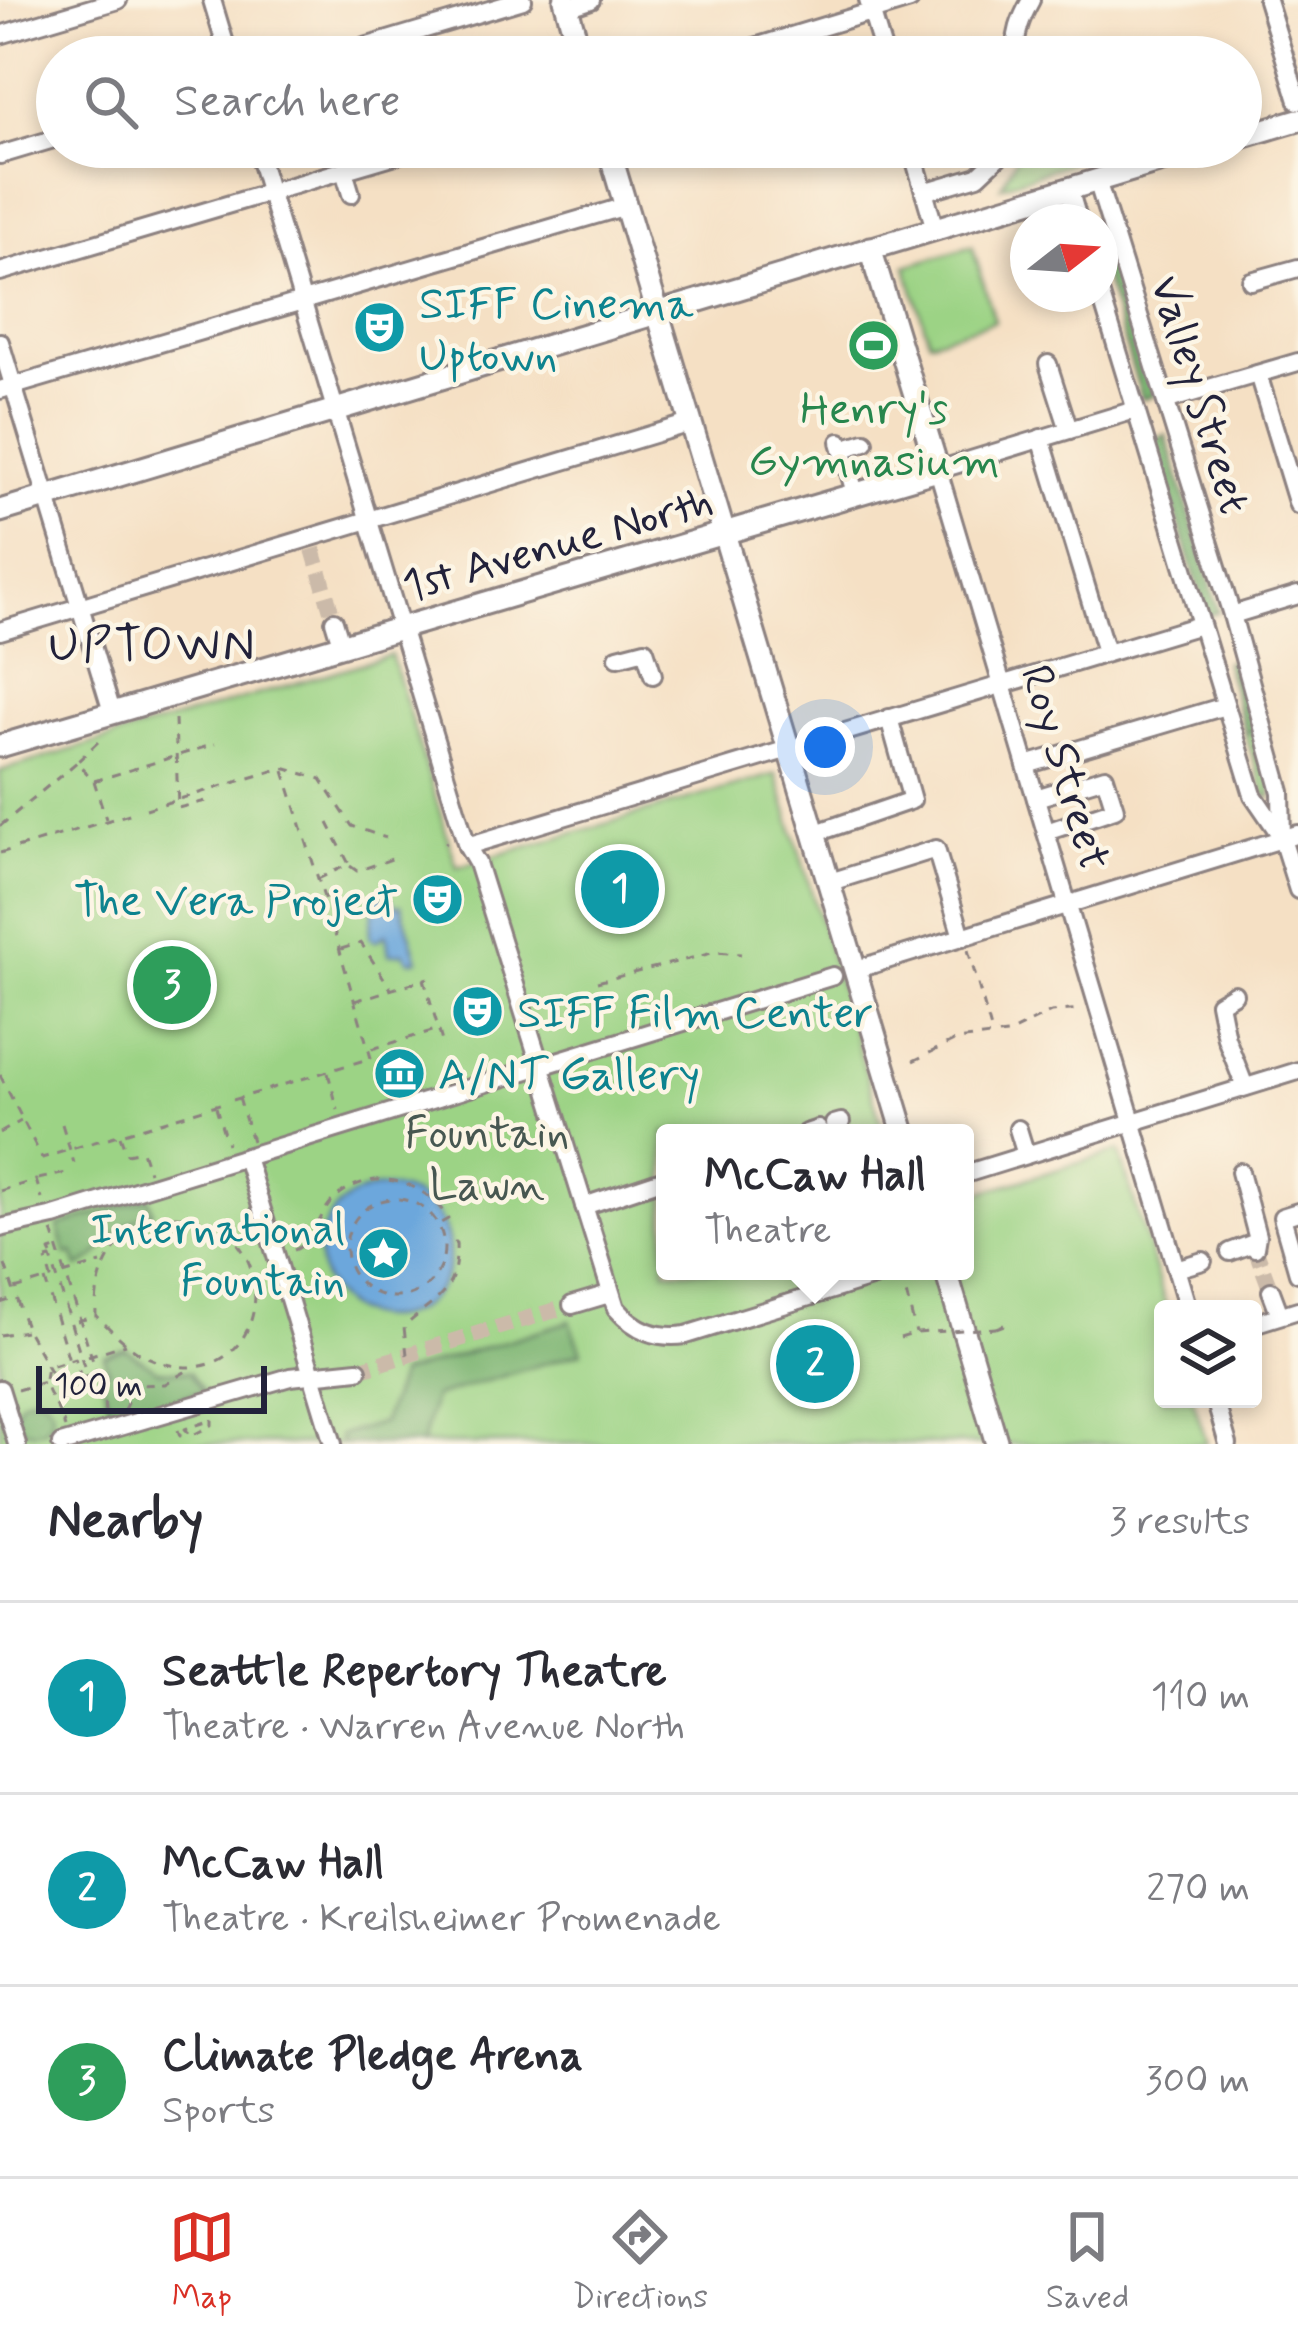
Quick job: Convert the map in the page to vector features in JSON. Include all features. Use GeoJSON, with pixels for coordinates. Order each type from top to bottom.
{"type":"FeatureCollection","features":[{"type":"Feature","properties":{"kind":"main road"},"geometry":{"type":"LineString","coordinates":[[566,4],[575,36]]}},
{"type":"Feature","properties":{"kind":"main road"},"geometry":{"type":"LineString","coordinates":[[1262,131],[1298,120]]}},
{"type":"Feature","properties":{"kind":"main road"},"geometry":{"type":"LineString","coordinates":[[614,168],[827,883],[844,973],[901,1124]]}},
{"type":"Feature","properties":{"kind":"main road"},"geometry":{"type":"LineString","coordinates":[[0,512],[1137,168]]}},
{"type":"Feature","properties":{"kind":"main road","name":"Roy Street"},"geometry":{"type":"LineString","coordinates":[[870,248],[938,470]]}},
{"type":"Feature","properties":{"kind":"main road","name":"1st Avenue North"},"geometry":{"type":"LineString","coordinates":[[0,746],[938,470]]}},
{"type":"Feature","properties":{"kind":"main road"},"geometry":{"type":"LineString","coordinates":[[949,1280],[997,1444]]}},
{"type":"Feature","properties":{"kind":"street"},"geometry":{"type":"LineString","coordinates":[[0,35],[118,0]]}},
{"type":"Feature","properties":{"kind":"street"},"geometry":{"type":"LineString","coordinates":[[212,0],[223,36]]}},
{"type":"Feature","properties":{"kind":"street"},"geometry":{"type":"LineString","coordinates":[[402,36],[523,0]]}},
{"type":"Feature","properties":{"kind":"street"},"geometry":{"type":"LineString","coordinates":[[566,4],[591,0]]}},
{"type":"Feature","properties":{"kind":"street"},"geometry":{"type":"LineString","coordinates":[[783,36],[870,6],[910,0]]}},
{"type":"Feature","properties":{"kind":"street"},"geometry":{"type":"LineString","coordinates":[[1017,36],[1031,0]]}},
{"type":"Feature","properties":{"kind":"street"},"geometry":{"type":"LineString","coordinates":[[1267,0],[1298,101]]}},
{"type":"Feature","properties":{"kind":"street"},"geometry":{"type":"LineString","coordinates":[[870,6],[879,36]]}},
{"type":"Feature","properties":{"kind":"street"},"geometry":{"type":"LineString","coordinates":[[0,155],[36,144]]}},
{"type":"Feature","properties":{"kind":"street"},"geometry":{"type":"LineString","coordinates":[[262,168],[467,847],[477,862],[616,1308],[640,1329],[670,1337],[868,1280]]}},
{"type":"Feature","properties":{"kind":"street"},"geometry":{"type":"LineString","coordinates":[[0,272],[351,168]]}},
{"type":"Feature","properties":{"kind":"street"},"geometry":{"type":"LineString","coordinates":[[917,168],[935,229]]}},
{"type":"Feature","properties":{"kind":"street"},"geometry":{"type":"LineString","coordinates":[[924,192],[978,176],[987,168]]}},
{"type":"Feature","properties":{"kind":"street"},"geometry":{"type":"LineString","coordinates":[[344,170],[351,194]]}},
{"type":"Feature","properties":{"kind":"street","name":"Valley Street"},"geometry":{"type":"LineString","coordinates":[[1097,180],[1232,615],[1281,793],[1298,890]]}},
{"type":"Feature","properties":{"kind":"street"},"geometry":{"type":"LineString","coordinates":[[1069,189],[1074,204]]}},
{"type":"Feature","properties":{"kind":"street"},"geometry":{"type":"LineString","coordinates":[[7,388],[626,206]]}},
{"type":"Feature","properties":{"kind":"street"},"geometry":{"type":"LineString","coordinates":[[1251,281],[1298,268]]}},
{"type":"Feature","properties":{"kind":"street","name":"Valley Street"},"geometry":{"type":"LineString","coordinates":[[1106,312],[1253,795],[1290,836]]}},
{"type":"Feature","properties":{"kind":"street"},"geometry":{"type":"LineString","coordinates":[[0,342],[7,388],[47,498],[112,712]]}},
{"type":"Feature","properties":{"kind":"street"},"geometry":{"type":"LineString","coordinates":[[1168,400],[1298,362]]}},
{"type":"Feature","properties":{"kind":"street"},"geometry":{"type":"LineString","coordinates":[[1048,364],[1069,430]]}},
{"type":"Feature","properties":{"kind":"street"},"geometry":{"type":"LineString","coordinates":[[1258,374],[1298,505]]}},
{"type":"Feature","properties":{"kind":"street","name":"1st Avenue North"},"geometry":{"type":"LineString","coordinates":[[938,470],[1135,410]]}},
{"type":"Feature","properties":{"kind":"street"},"geometry":{"type":"LineString","coordinates":[[0,632],[311,544],[368,522],[690,423]]}},
{"type":"Feature","properties":{"kind":"street"},"geometry":{"type":"LineString","coordinates":[[1041,438],[1106,652]]}},
{"type":"Feature","properties":{"kind":"street"},"geometry":{"type":"LineString","coordinates":[[856,496],[841,446],[865,442]]}},
{"type":"Feature","properties":{"kind":"street","name":"Roy Street"},"geometry":{"type":"LineString","coordinates":[[938,470],[1185,1300]]}},
{"type":"Feature","properties":{"kind":"street"},"geometry":{"type":"LineString","coordinates":[[1232,615],[1298,595]]}},
{"type":"Feature","properties":{"kind":"street"},"geometry":{"type":"LineString","coordinates":[[334,621],[341,644]]}},
{"type":"Feature","properties":{"kind":"street"},"geometry":{"type":"LineString","coordinates":[[467,847],[1200,625]]}},
{"type":"Feature","properties":{"kind":"street"},"geometry":{"type":"LineString","coordinates":[[618,657],[645,650],[653,675]]}},
{"type":"Feature","properties":{"kind":"street"},"geometry":{"type":"LineString","coordinates":[[1026,765],[1225,706]]}},
{"type":"Feature","properties":{"kind":"street"},"geometry":{"type":"LineString","coordinates":[[813,834],[912,800],[889,718]]}},
{"type":"Feature","properties":{"kind":"street"},"geometry":{"type":"LineString","coordinates":[[1036,798],[1105,777],[1115,809],[1046,832]]}},
{"type":"Feature","properties":{"kind":"street"},"geometry":{"type":"LineString","coordinates":[[0,1228],[54,1216],[844,973],[965,942],[1067,904],[1290,836]]}},
{"type":"Feature","properties":{"kind":"street"},"geometry":{"type":"LineString","coordinates":[[827,883],[936,849],[965,942]]}},
{"type":"Feature","properties":{"kind":"street"},"geometry":{"type":"LineString","coordinates":[[1234,994],[1219,1003],[1226,1038],[1245,1087]]}},
{"type":"Feature","properties":{"kind":"street"},"geometry":{"type":"LineString","coordinates":[[974,1171],[1298,1071]]}},
{"type":"Feature","properties":{"kind":"street"},"geometry":{"type":"LineString","coordinates":[[1018,1129],[1026,1155]]}},
{"type":"Feature","properties":{"kind":"street"},"geometry":{"type":"LineString","coordinates":[[245,1157],[334,1444]]}},
{"type":"Feature","properties":{"kind":"street"},"geometry":{"type":"LineString","coordinates":[[1230,1252],[1254,1246],[1257,1236],[1240,1172]]}},
{"type":"Feature","properties":{"kind":"street"},"geometry":{"type":"LineString","coordinates":[[584,1206],[656,1182]]}},
{"type":"Feature","properties":{"kind":"street"},"geometry":{"type":"LineString","coordinates":[[1298,1212],[1282,1217],[1298,1273]]}},
{"type":"Feature","properties":{"kind":"street"},"geometry":{"type":"LineString","coordinates":[[1176,1269],[1203,1262]]}},
{"type":"Feature","properties":{"kind":"street"},"geometry":{"type":"LineString","coordinates":[[1271,1292],[1289,1312]]}},
{"type":"Feature","properties":{"kind":"street"},"geometry":{"type":"LineString","coordinates":[[572,1305],[609,1294]]}},
{"type":"Feature","properties":{"kind":"street"},"geometry":{"type":"LineString","coordinates":[[65,1443],[290,1377],[358,1370]]}},
{"type":"Feature","properties":{"kind":"street"},"geometry":{"type":"LineString","coordinates":[[0,1389],[17,1444]]}},
{"type":"Feature","properties":{"kind":"street"},"geometry":{"type":"LineString","coordinates":[[1218,1408],[1228,1444]]}},
{"type":"Feature","properties":{"kind":"path"},"geometry":{"type":"LineString","coordinates":[[175,719],[178,808],[206,801]]}},
{"type":"Feature","properties":{"kind":"path"},"geometry":{"type":"LineString","coordinates":[[0,826],[98,742]]}},
{"type":"Feature","properties":{"kind":"path"},"geometry":{"type":"LineString","coordinates":[[94,781],[215,743]]}},
{"type":"Feature","properties":{"kind":"path"},"geometry":{"type":"LineString","coordinates":[[77,762],[94,781],[106,821]]}},
{"type":"Feature","properties":{"kind":"path"},"geometry":{"type":"LineString","coordinates":[[283,767],[326,907]]}},
{"type":"Feature","properties":{"kind":"path"},"geometry":{"type":"LineString","coordinates":[[146,809],[283,767],[321,779],[352,826],[386,838]]}},
{"type":"Feature","properties":{"kind":"path"},"geometry":{"type":"LineString","coordinates":[[1,852],[136,812]]}},
{"type":"Feature","properties":{"kind":"path"},"geometry":{"type":"LineString","coordinates":[[328,823],[349,865],[357,871],[392,859]]}},
{"type":"Feature","properties":{"kind":"path"},"geometry":{"type":"LineString","coordinates":[[49,838],[52,847]]}},
{"type":"Feature","properties":{"kind":"path"},"geometry":{"type":"LineString","coordinates":[[318,879],[349,865]]}},
{"type":"Feature","properties":{"kind":"path"},"geometry":{"type":"LineString","coordinates":[[245,1157],[236,1099],[371,1058],[330,916]]}},
{"type":"Feature","properties":{"kind":"path"},"geometry":{"type":"LineString","coordinates":[[965,942],[993,1035]]}},
{"type":"Feature","properties":{"kind":"path"},"geometry":{"type":"LineString","coordinates":[[340,949],[361,943],[391,989]]}},
{"type":"Feature","properties":{"kind":"path"},"geometry":{"type":"LineString","coordinates":[[597,982],[716,952],[741,954]]}},
{"type":"Feature","properties":{"kind":"path"},"geometry":{"type":"LineString","coordinates":[[355,1001],[426,978],[443,1045]]}},
{"type":"Feature","properties":{"kind":"path"},"geometry":{"type":"LineString","coordinates":[[914,1061],[956,1040],[1007,1034],[1051,1012],[1080,1009]]}},
{"type":"Feature","properties":{"kind":"path"},"geometry":{"type":"LineString","coordinates":[[369,1050],[439,1029]]}},
{"type":"Feature","properties":{"kind":"path"},"geometry":{"type":"LineString","coordinates":[[327,1071],[334,1099]]}},
{"type":"Feature","properties":{"kind":"path"},"geometry":{"type":"LineString","coordinates":[[288,1074],[291,1082]]}},
{"type":"Feature","properties":{"kind":"path"},"geometry":{"type":"LineString","coordinates":[[0,1075],[43,1158],[223,1103]]}},
{"type":"Feature","properties":{"kind":"path"},"geometry":{"type":"LineString","coordinates":[[215,1106],[245,1157]]}},
{"type":"Feature","properties":{"kind":"path"},"geometry":{"type":"LineString","coordinates":[[0,1133],[23,1120]]}},
{"type":"Feature","properties":{"kind":"path"},"geometry":{"type":"LineString","coordinates":[[128,1121],[131,1131]]}},
{"type":"Feature","properties":{"kind":"path"},"geometry":{"type":"LineString","coordinates":[[62,1124],[74,1163]]}},
{"type":"Feature","properties":{"kind":"path"},"geometry":{"type":"LineString","coordinates":[[120,1134],[127,1154],[142,1151],[145,1160]]}},
{"type":"Feature","properties":{"kind":"path"},"geometry":{"type":"LineString","coordinates":[[0,1191],[66,1174]]}},
{"type":"Feature","properties":{"kind":"path"},"geometry":{"type":"LineString","coordinates":[[36,1180],[42,1197]]}},
{"type":"Feature","properties":{"kind":"path"},"geometry":{"type":"LineString","coordinates":[[276,1256],[304,1246],[335,1197],[374,1180],[397,1180],[419,1189],[448,1220],[438,1225]]}},
{"type":"Feature","properties":{"kind":"path"},"geometry":{"type":"LineString","coordinates":[[402,1201],[426,1212],[438,1225],[444,1244],[443,1260],[430,1282],[400,1297],[371,1292],[349,1263],[350,1228],[370,1206],[402,1201]]}},
{"type":"Feature","properties":{"kind":"path"},"geometry":{"type":"LineString","coordinates":[[160,1210],[162,1217]]}},
{"type":"Feature","properties":{"kind":"path"},"geometry":{"type":"LineString","coordinates":[[162,1217],[196,1217],[216,1225],[243,1250],[255,1282],[253,1317],[234,1349],[207,1367],[189,1369],[143,1356],[96,1316],[105,1262],[126,1235],[162,1217]]}},
{"type":"Feature","properties":{"kind":"path"},"geometry":{"type":"LineString","coordinates":[[47,1367],[75,1358],[81,1378],[87,1376],[82,1338],[55,1240]]}},
{"type":"Feature","properties":{"kind":"path"},"geometry":{"type":"LineString","coordinates":[[407,1355],[404,1328],[444,1295],[453,1278],[457,1244],[444,1244]]}},
{"type":"Feature","properties":{"kind":"path"},"geometry":{"type":"LineString","coordinates":[[52,1255],[50,1251],[57,1249]]}},
{"type":"Feature","properties":{"kind":"path"},"geometry":{"type":"LineString","coordinates":[[13,1289],[51,1278],[46,1260],[51,1258],[104,1396]]}},
{"type":"Feature","properties":{"kind":"path"},"geometry":{"type":"LineString","coordinates":[[65,1273],[105,1262]]}},
{"type":"Feature","properties":{"kind":"path"},"geometry":{"type":"LineString","coordinates":[[4,1267],[26,1330],[64,1397],[60,1408],[65,1443]]}},
{"type":"Feature","properties":{"kind":"path"},"geometry":{"type":"LineString","coordinates":[[45,1280],[69,1360]]}},
{"type":"Feature","properties":{"kind":"path"},"geometry":{"type":"LineString","coordinates":[[897,1280],[916,1333]]}},
{"type":"Feature","properties":{"kind":"path"},"geometry":{"type":"LineString","coordinates":[[50,1296],[67,1290]]}},
{"type":"Feature","properties":{"kind":"path"},"geometry":{"type":"LineString","coordinates":[[0,1303],[16,1298]]}},
{"type":"Feature","properties":{"kind":"path"},"geometry":{"type":"LineString","coordinates":[[55,1313],[72,1306]]}},
{"type":"Feature","properties":{"kind":"path"},"geometry":{"type":"LineString","coordinates":[[60,1329],[96,1316]]}},
{"type":"Feature","properties":{"kind":"path"},"geometry":{"type":"LineString","coordinates":[[900,1338],[1004,1325]]}},
{"type":"Feature","properties":{"kind":"path"},"geometry":{"type":"LineString","coordinates":[[0,1335],[26,1330]]}},
{"type":"Feature","properties":{"kind":"path"},"geometry":{"type":"LineString","coordinates":[[64,1345],[82,1338]]}},
{"type":"Feature","properties":{"kind":"path"},"geometry":{"type":"LineString","coordinates":[[90,1355],[128,1343]]}},
{"type":"Feature","properties":{"kind":"path"},"geometry":{"type":"LineString","coordinates":[[47,1367],[44,1382],[50,1401],[60,1408]]}},
{"type":"Feature","properties":{"kind":"path"},"geometry":{"type":"LineString","coordinates":[[124,1415],[135,1385],[152,1388],[189,1369]]}},
{"type":"Feature","properties":{"kind":"path"},"geometry":{"type":"LineString","coordinates":[[165,1384],[174,1389],[179,1378]]}},
{"type":"Feature","properties":{"kind":"path"},"geometry":{"type":"LineString","coordinates":[[22,1389],[44,1382]]}},
{"type":"Feature","properties":{"kind":"path"},"geometry":{"type":"LineString","coordinates":[[206,1422],[184,1429],[195,1432],[212,1425],[212,1417]]}},
{"type":"Feature","properties":{"kind":"green space"},"geometry":{"type":"Polygon","coordinates":[[[1011,168],[1054,168],[1001,186],[1011,168]]]}},
{"type":"Feature","properties":{"kind":"green space"},"geometry":{"type":"Polygon","coordinates":[[[972,246],[995,321],[929,341],[906,266],[972,246]]]}},
{"type":"Feature","properties":{"kind":"green space"},"geometry":{"type":"Polygon","coordinates":[[[1118,278],[1155,395],[1142,399],[1115,312],[1118,278]]]}},
{"type":"Feature","properties":{"kind":"green space"},"geometry":{"type":"Polygon","coordinates":[[[1166,435],[1219,612],[1207,616],[1153,439],[1166,435]]]}},
{"type":"Feature","properties":{"kind":"green space","name":"Fountain Lawn"},"geometry":{"type":"Polygon","coordinates":[[[391,655],[457,867],[776,774],[881,1124],[656,1124],[656,1280],[974,1280],[974,1194],[1119,1151],[1164,1300],[1154,1300],[1154,1408],[1196,1408],[1207,1444],[0,1444],[0,771],[391,655]]]}},
{"type":"Feature","properties":{"kind":"green space"},"geometry":{"type":"Polygon","coordinates":[[[1234,659],[1255,730],[1245,733],[1225,662],[1234,659]]]}},
{"type":"Feature","properties":{"kind":"green space"},"geometry":{"type":"Polygon","coordinates":[[[1255,730],[1271,798],[1265,795],[1245,733],[1255,730]]]}},
{"type":"Feature","properties":{"kind":"green space"},"geometry":{"type":"Polygon","coordinates":[[[149,1198],[153,1212],[128,1224],[87,1263],[78,1267],[73,1253],[66,1255],[58,1226],[149,1198]]]}},
{"type":"Feature","properties":{"kind":"green space"},"geometry":{"type":"Polygon","coordinates":[[[570,1321],[582,1352],[434,1397],[422,1444],[341,1444],[339,1436],[383,1422],[400,1374],[570,1321]]]}},
{"type":"Feature","properties":{"kind":"green space"},"geometry":{"type":"Polygon","coordinates":[[[125,1349],[157,1370],[190,1372],[203,1391],[113,1418],[100,1373],[108,1370],[104,1356],[125,1349]]]}},
{"type":"Feature","properties":{"kind":"green space"},"geometry":{"type":"Polygon","coordinates":[[[34,1396],[47,1401],[52,1414],[47,1427],[34,1432],[21,1427],[16,1414],[21,1401],[34,1396]]]}},
{"type":"Feature","properties":{"kind":"water"},"geometry":{"type":"Polygon","coordinates":[[[382,895],[384,902],[401,905],[418,960],[409,961],[404,953],[389,954],[386,934],[376,941],[369,937],[375,899],[382,895]]]}},
{"type":"Feature","properties":{"kind":"water","name":"International Fountain"},"geometry":{"type":"Polygon","coordinates":[[[384,1188],[409,1193],[430,1207],[444,1228],[449,1253],[444,1278],[430,1299],[409,1313],[384,1318],[359,1313],[338,1299],[324,1278],[319,1253],[324,1228],[338,1207],[359,1193],[384,1188]]]}},
{"type":"Feature","properties":{"kind":"tunnel"},"geometry":{"type":"LineString","coordinates":[[313,549],[334,621]]}},
{"type":"Feature","properties":{"kind":"tunnel"},"geometry":{"type":"LineString","coordinates":[[1255,1248],[1271,1291]]}},
{"type":"Feature","properties":{"kind":"tunnel"},"geometry":{"type":"LineString","coordinates":[[358,1370],[572,1305]]}},
{"type":"Feature","properties":{"kind":"place","name":"SIFF Cinema Uptown"},"geometry":{"type":"Point","coordinates":[380,328]}},
{"type":"Feature","properties":{"kind":"place","name":"Henry's Gymnasium"},"geometry":{"type":"Point","coordinates":[874,346]}},
{"type":"Feature","properties":{"kind":"place","name":"Seattle Repertory Theatre"},"geometry":{"type":"Point","coordinates":[620,889]}},
{"type":"Feature","properties":{"kind":"place","name":"The Vera Project"},"geometry":{"type":"Point","coordinates":[437,899]}},
{"type":"Feature","properties":{"kind":"place","name":"Climate Pledge Arena"},"geometry":{"type":"Point","coordinates":[172,985]}},
{"type":"Feature","properties":{"kind":"place","name":"SIFF Film Center"},"geometry":{"type":"Point","coordinates":[478,1011]}},
{"type":"Feature","properties":{"kind":"place","name":"A/NT Gallery"},"geometry":{"type":"Point","coordinates":[399,1073]}},
{"type":"Feature","properties":{"kind":"place","name":"International Fountain"},"geometry":{"type":"Point","coordinates":[384,1253]}},
{"type":"Feature","properties":{"kind":"place","name":"McCaw Hall"},"geometry":{"type":"Point","coordinates":[815,1364]}},
{"type":"Feature","properties":{"kind":"district","name":"UPTOWN"},"geometry":{"type":"Point","coordinates":[153,643]}}]}
